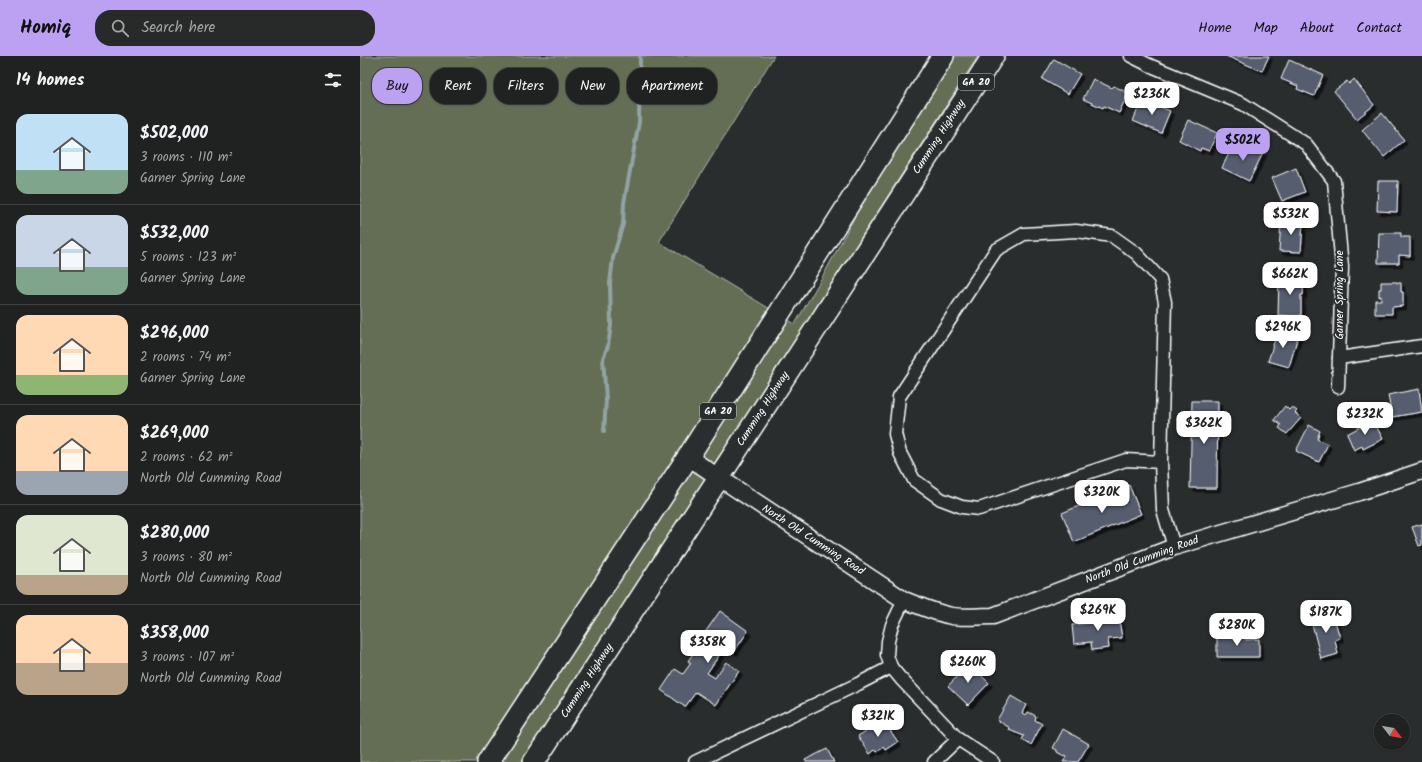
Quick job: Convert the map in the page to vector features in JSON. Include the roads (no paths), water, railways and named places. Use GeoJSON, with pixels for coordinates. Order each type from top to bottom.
{"type":"FeatureCollection","features":[{"type":"Feature","properties":{"kind":"highway","name":"GA 20"},"geometry":{"type":"LineString","coordinates":[[488,762],[688,457],[943,56]]}},
{"type":"Feature","properties":{"kind":"highway","name":"Cumming Highway"},"geometry":{"type":"LineString","coordinates":[[534,762],[993,56]]}},
{"type":"Feature","properties":{"kind":"street","name":"Garner Spring Lane"},"geometry":{"type":"LineString","coordinates":[[1131,56],[1150,61],[1243,104],[1306,144],[1334,181],[1342,267],[1338,388]]}},
{"type":"Feature","properties":{"kind":"street"},"geometry":{"type":"LineString","coordinates":[[1161,462],[1126,460],[979,509],[962,507],[941,499],[914,480],[900,453],[895,434],[899,398],[996,250],[1024,234],[1076,231],[1112,236],[1136,253],[1160,279],[1165,302],[1161,462],[1163,510],[1174,547]]}},
{"type":"Feature","properties":{"kind":"street"},"geometry":{"type":"LineString","coordinates":[[1339,358],[1422,346]]}},
{"type":"Feature","properties":{"kind":"street","name":"North Old Cumming Road"},"geometry":{"type":"LineString","coordinates":[[688,457],[719,476],[904,600],[930,610],[952,616],[967,617],[993,616],[1174,547],[1359,492],[1422,471]]}},
{"type":"Feature","properties":{"kind":"street"},"geometry":{"type":"LineString","coordinates":[[904,600],[892,625],[888,641],[887,655],[891,666],[901,679],[958,739],[993,762]]}},
{"type":"Feature","properties":{"kind":"street"},"geometry":{"type":"LineString","coordinates":[[696,762],[858,684],[891,666]]}},
{"type":"Feature","properties":{"kind":"street"},"geometry":{"type":"LineString","coordinates":[[934,762],[958,739]]}},
{"type":"Feature","properties":{"kind":"waterway"},"geometry":{"type":"LineString","coordinates":[[604,431],[606,399],[603,358],[608,346],[611,325],[610,283],[613,258],[623,224],[624,203],[639,122],[640,56]]}}]}
